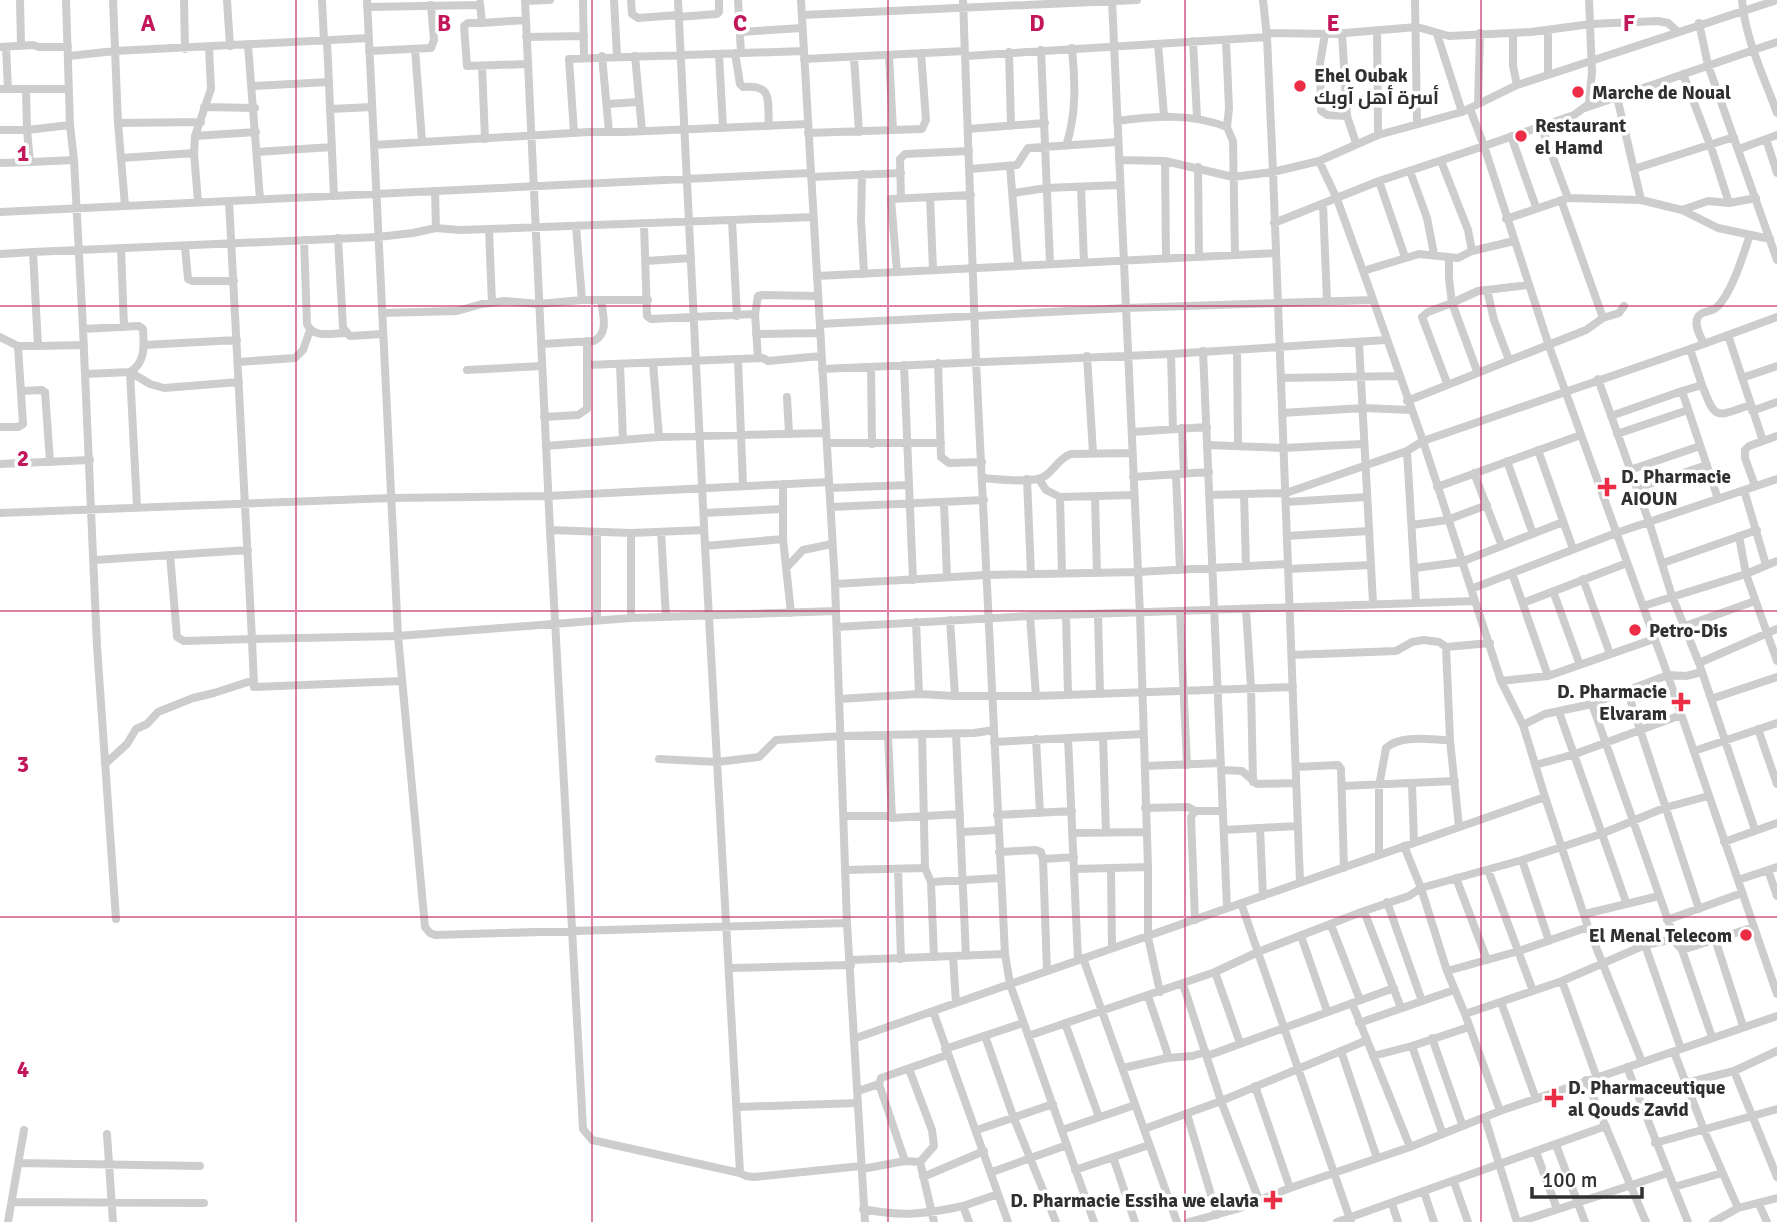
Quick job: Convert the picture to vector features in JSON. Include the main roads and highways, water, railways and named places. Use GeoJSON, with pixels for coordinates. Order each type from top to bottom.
{"type":"FeatureCollection","features":[{"type":"Feature","properties":{"kind":"place","name":"Ehel Oubak أسرة أهل آوبك"},"geometry":{"type":"Point","coordinates":[1300,86]}},
{"type":"Feature","properties":{"kind":"place","name":"Marche de Noual"},"geometry":{"type":"Point","coordinates":[1578,92]}},
{"type":"Feature","properties":{"kind":"place","name":"Restaurant el Hamd"},"geometry":{"type":"Point","coordinates":[1521,136]}},
{"type":"Feature","properties":{"kind":"place","name":"D. Pharmacie AIOUN"},"geometry":{"type":"Point","coordinates":[1607,487]}},
{"type":"Feature","properties":{"kind":"place","name":"Petro-Dis"},"geometry":{"type":"Point","coordinates":[1635,630]}},
{"type":"Feature","properties":{"kind":"place","name":"D. Pharmacie Elvaram"},"geometry":{"type":"Point","coordinates":[1681,702]}},
{"type":"Feature","properties":{"kind":"place","name":"El Menal Telecom"},"geometry":{"type":"Point","coordinates":[1746,935]}},
{"type":"Feature","properties":{"kind":"place","name":"D. Pharmaceutique al Qouds Zavid"},"geometry":{"type":"Point","coordinates":[1554,1098]}},
{"type":"Feature","properties":{"kind":"place","name":"D. Pharmacie Essiha we elavia"},"geometry":{"type":"Point","coordinates":[1273,1200]}}]}
